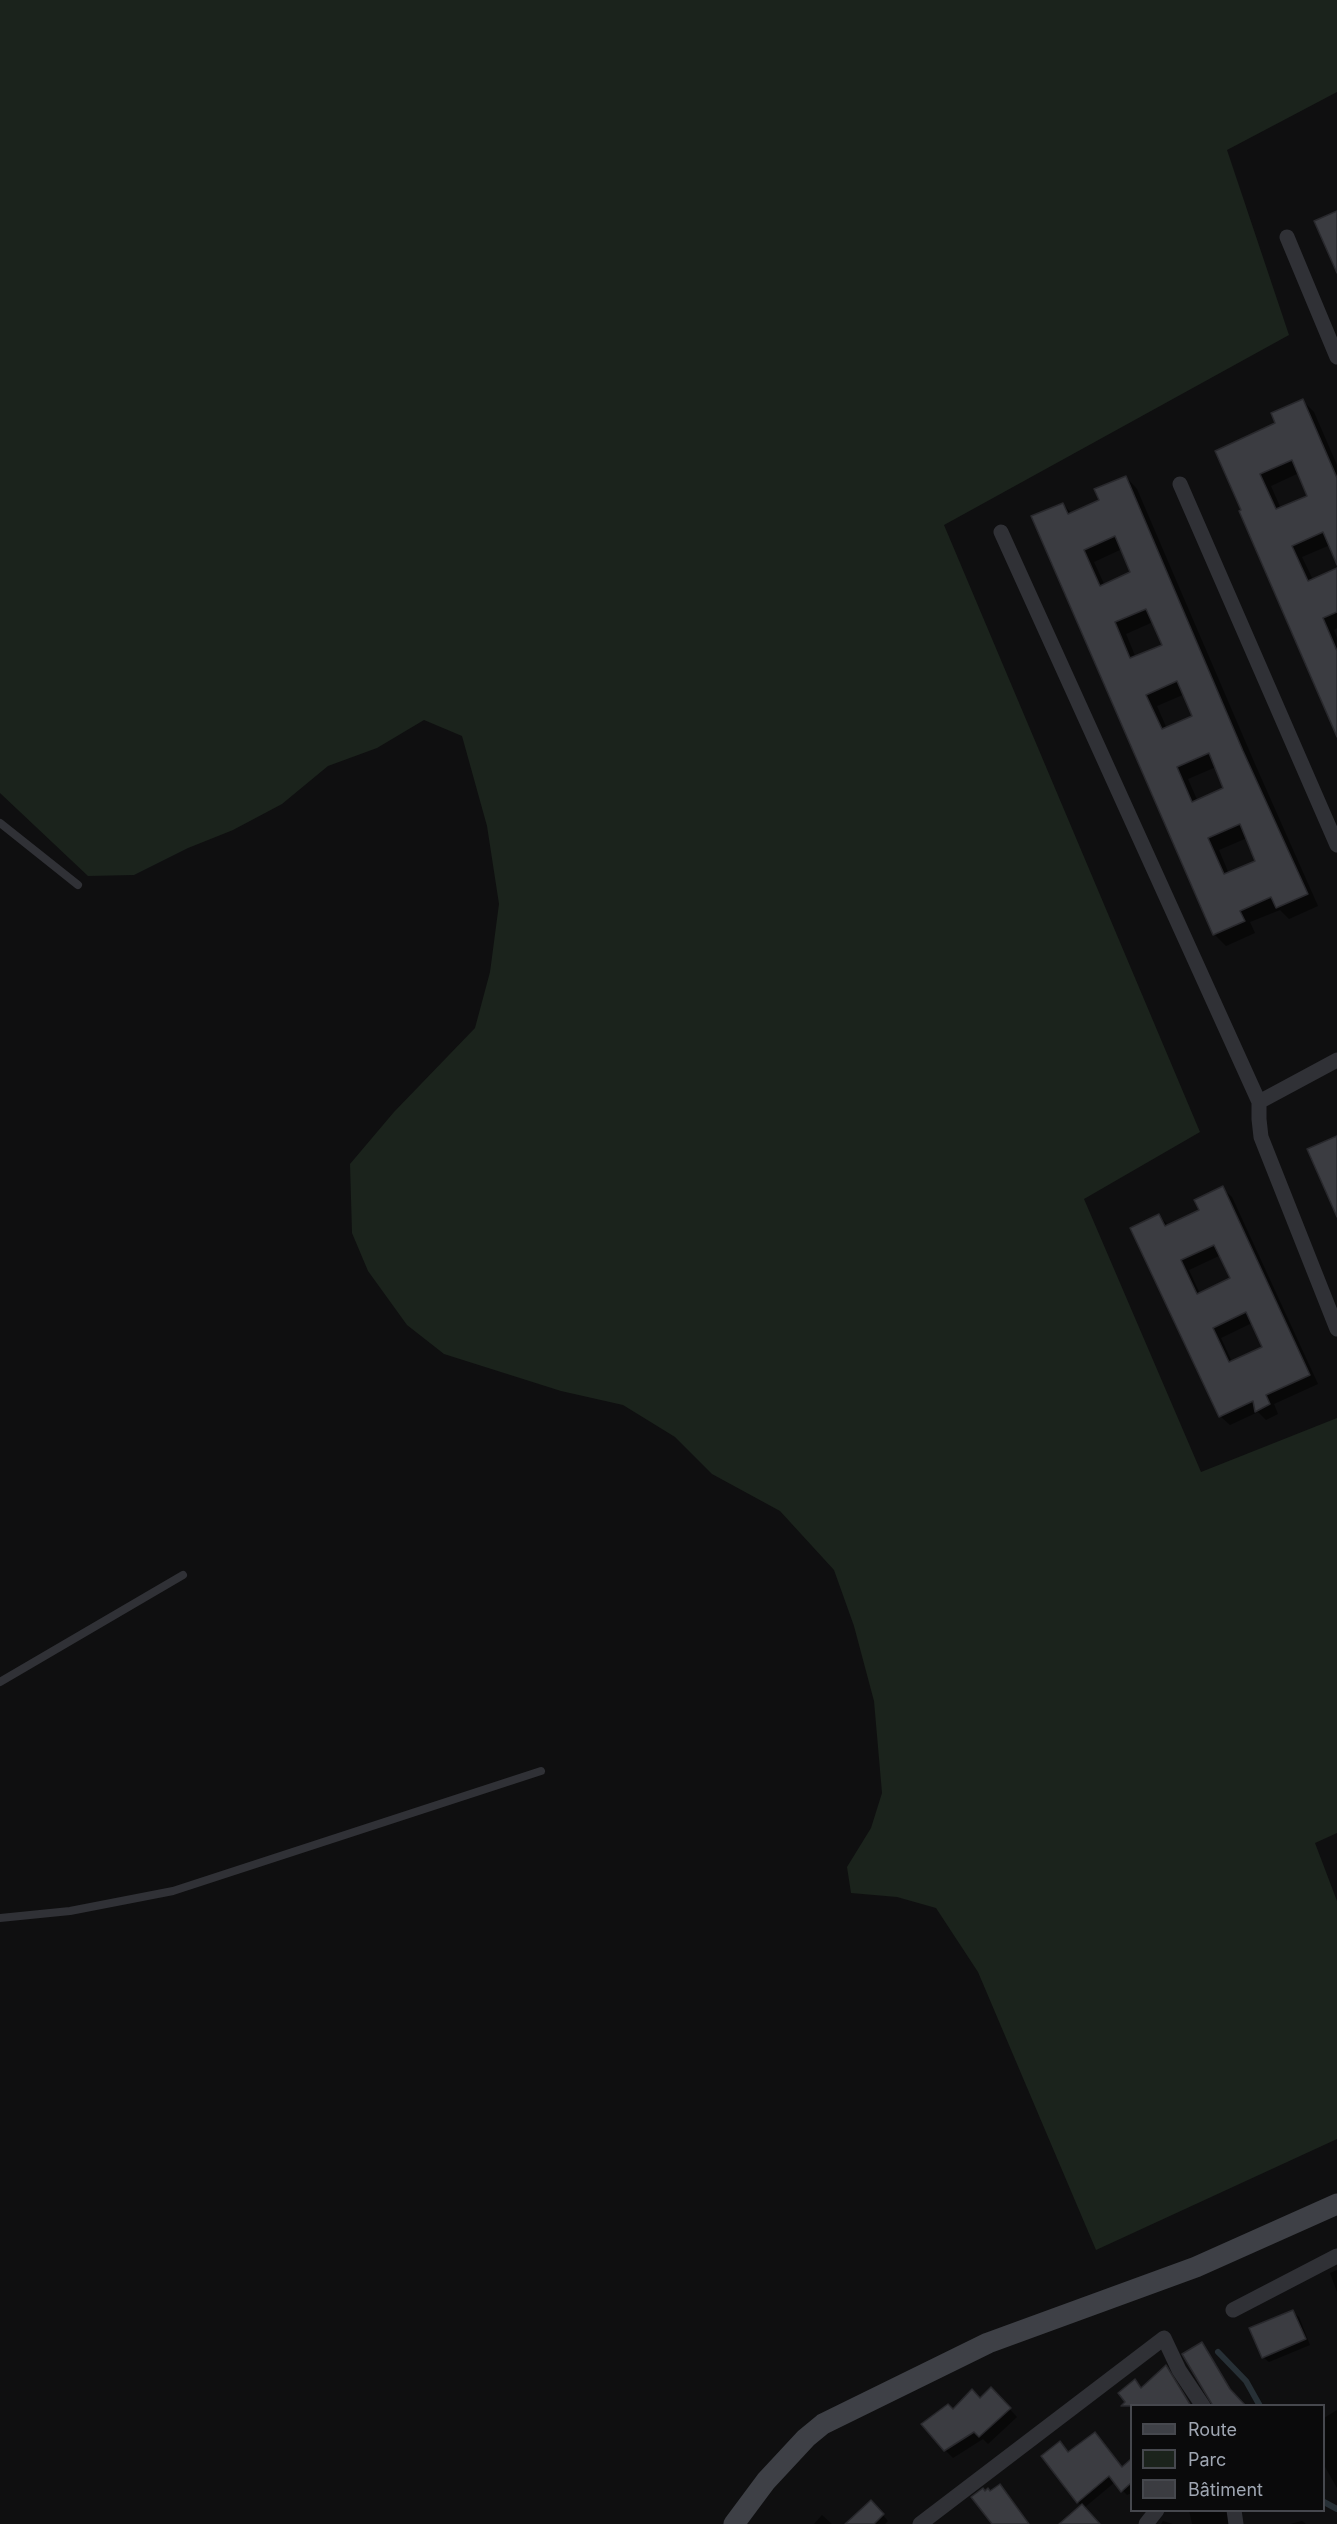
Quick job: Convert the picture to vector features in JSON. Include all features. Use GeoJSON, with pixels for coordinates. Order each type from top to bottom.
{"type":"FeatureCollection","features":[{"type":"Feature","properties":{"kind":"main road"},"geometry":{"type":"LineString","coordinates":[[734,2524],[766,2481],[806,2438],[823,2424],[988,2343],[1196,2267],[1337,2204]]}},
{"type":"Feature","properties":{"kind":"street"},"geometry":{"type":"LineString","coordinates":[[1287,237],[1337,357]]}},
{"type":"Feature","properties":{"kind":"street"},"geometry":{"type":"LineString","coordinates":[[1180,484],[1337,845]]}},
{"type":"Feature","properties":{"kind":"street"},"geometry":{"type":"LineString","coordinates":[[1001,532],[1259,1102],[1261,1137],[1337,1329]]}},
{"type":"Feature","properties":{"kind":"street"},"geometry":{"type":"LineString","coordinates":[[1259,1102],[1337,1060]]}},
{"type":"Feature","properties":{"kind":"street"},"geometry":{"type":"LineString","coordinates":[[1233,2310],[1337,2256]]}},
{"type":"Feature","properties":{"kind":"street"},"geometry":{"type":"LineString","coordinates":[[920,2524],[1164,2338],[1179,2370],[1202,2404]]}},
{"type":"Feature","properties":{"kind":"street"},"geometry":{"type":"LineString","coordinates":[[1146,2524],[1155,2512]]}},
{"type":"Feature","properties":{"kind":"lane"},"geometry":{"type":"LineString","coordinates":[[0,823],[78,885]]}},
{"type":"Feature","properties":{"kind":"lane"},"geometry":{"type":"LineString","coordinates":[[0,1682],[183,1575]]}},
{"type":"Feature","properties":{"kind":"lane"},"geometry":{"type":"LineString","coordinates":[[0,1918],[70,1911],[173,1891],[541,1771]]}},
{"type":"Feature","properties":{"kind":"green space"},"geometry":{"type":"Polygon","coordinates":[[[0,0],[1337,0],[1337,92],[1227,150],[1289,335],[944,525],[1200,1132],[1084,1199],[1201,1472],[1337,1418],[1337,1833],[1315,1843],[1337,1901],[1337,2139],[1096,2250],[978,1972],[936,1908],[897,1897],[851,1893],[847,1867],[871,1828],[882,1793],[874,1701],[854,1626],[834,1570],[780,1511],[712,1474],[675,1437],[623,1405],[561,1391],[444,1354],[407,1325],[368,1271],[352,1233],[350,1164],[394,1112],[475,1028],[490,972],[499,904],[487,826],[462,736],[424,720],[377,748],[328,766],[282,804],[233,830],[188,848],[134,875],[88,876],[0,793],[0,0]]]}},
{"type":"Feature","properties":{"kind":"building"},"geometry":{"type":"Polygon","coordinates":[[[1337,211],[1337,273],[1314,221],[1337,211]]]}},
{"type":"Feature","properties":{"kind":"building"},"geometry":{"type":"Polygon","coordinates":[[[1303,399],[1337,478],[1337,565],[1323,532],[1292,546],[1308,581],[1337,568],[1337,612],[1323,618],[1337,651],[1337,737],[1215,451],[1275,423],[1271,413],[1303,399]],[[1292,460],[1260,474],[1276,509],[1307,496],[1292,460]]]}},
{"type":"Feature","properties":{"kind":"building"},"geometry":{"type":"Polygon","coordinates":[[[1126,476],[1243,751],[1308,894],[1276,908],[1271,897],[1240,911],[1245,921],[1213,935],[1031,516],[1063,503],[1068,514],[1099,500],[1094,489],[1126,476]],[[1115,536],[1084,550],[1100,586],[1130,572],[1115,536]],[[1146,609],[1115,622],[1130,658],[1162,645],[1146,609]],[[1177,681],[1146,695],[1162,729],[1192,716],[1177,681]],[[1209,753],[1177,767],[1192,802],[1223,788],[1209,753]],[[1240,824],[1208,838],[1224,874],[1255,861],[1240,824]]]}},
{"type":"Feature","properties":{"kind":"building"},"geometry":{"type":"Polygon","coordinates":[[[1337,1136],[1337,1217],[1307,1149],[1337,1136]]]}},
{"type":"Feature","properties":{"kind":"building"},"geometry":{"type":"Polygon","coordinates":[[[1223,1186],[1310,1375],[1266,1395],[1270,1404],[1255,1412],[1253,1401],[1219,1417],[1130,1228],[1159,1214],[1165,1226],[1199,1210],[1194,1200],[1223,1186]],[[1214,1245],[1181,1260],[1197,1294],[1230,1278],[1214,1245]],[[1246,1312],[1213,1328],[1229,1362],[1262,1347],[1246,1312]]]}},
{"type":"Feature","properties":{"kind":"building"},"geometry":{"type":"Polygon","coordinates":[[[1293,2310],[1306,2339],[1262,2358],[1249,2328],[1293,2310]]]}},
{"type":"Feature","properties":{"kind":"building"},"geometry":{"type":"Polygon","coordinates":[[[1202,2342],[1230,2389],[1244,2404],[1212,2404],[1182,2354],[1202,2342]]]}},
{"type":"Feature","properties":{"kind":"building"},"geometry":{"type":"Polygon","coordinates":[[[1166,2365],[1190,2404],[1121,2406],[1125,2402],[1118,2393],[1135,2379],[1141,2388],[1166,2365]]]}},
{"type":"Feature","properties":{"kind":"building"},"geometry":{"type":"Polygon","coordinates":[[[991,2387],[1011,2408],[979,2437],[974,2432],[944,2451],[921,2424],[948,2404],[953,2409],[972,2389],[980,2398],[991,2387]]]}},
{"type":"Feature","properties":{"kind":"building"},"geometry":{"type":"Polygon","coordinates":[[[1095,2432],[1122,2467],[1130,2460],[1130,2484],[1121,2492],[1109,2476],[1077,2503],[1041,2456],[1060,2441],[1068,2452],[1095,2432]]]}},
{"type":"Feature","properties":{"kind":"building"},"geometry":{"type":"Polygon","coordinates":[[[1000,2484],[1029,2524],[992,2524],[971,2497],[983,2488],[985,2491],[988,2488],[990,2491],[1000,2484]]]}},
{"type":"Feature","properties":{"kind":"building"},"geometry":{"type":"Polygon","coordinates":[[[871,2500],[884,2514],[874,2524],[845,2524],[871,2500]]]}},
{"type":"Feature","properties":{"kind":"building"},"geometry":{"type":"Polygon","coordinates":[[[1082,2504],[1100,2524],[1059,2524],[1082,2504]]]}},
{"type":"Feature","properties":{"kind":"waterway"},"geometry":{"type":"LineString","coordinates":[[1218,2352],[1246,2381],[1259,2404]]}},
{"type":"Feature","properties":{"kind":"waterway"},"geometry":{"type":"LineString","coordinates":[[1325,2503],[1337,2509]]}}]}
